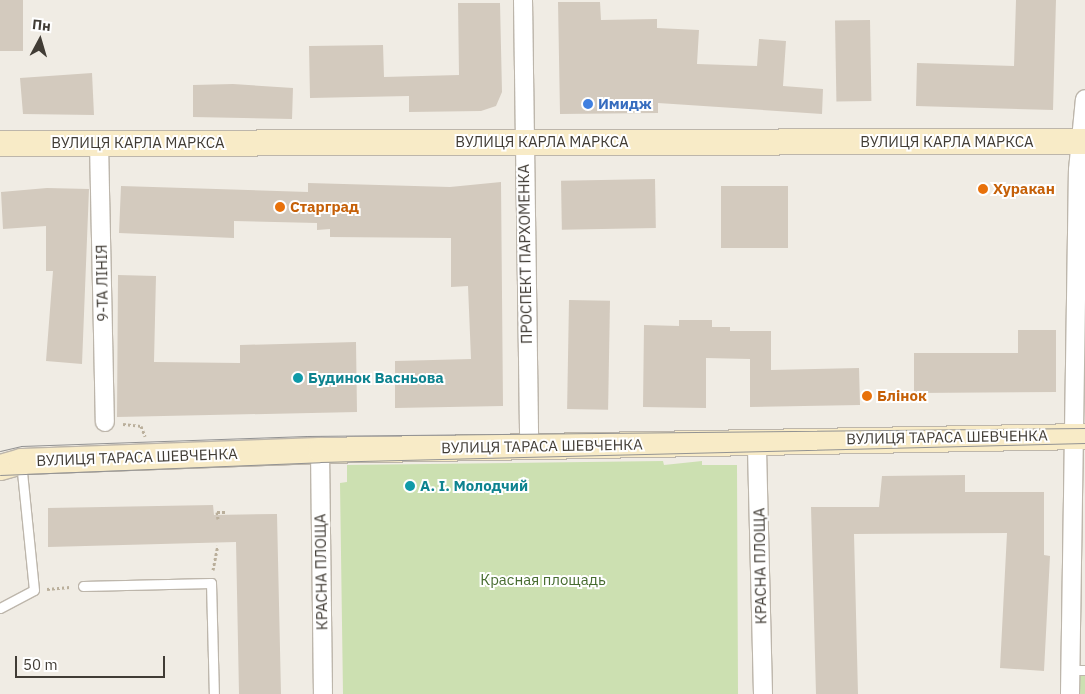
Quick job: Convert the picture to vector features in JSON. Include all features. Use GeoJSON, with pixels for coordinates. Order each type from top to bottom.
{"type":"FeatureCollection","features":[{"type":"Feature","properties":{"kind":"main road","name":"ВУЛИЦЯ КАРЛА МАРКСА"},"geometry":{"type":"LineString","coordinates":[[0,144],[1084,141]]}},
{"type":"Feature","properties":{"kind":"main road","name":"ВУЛИЦЯ ТАРАСА ШЕВЧЕНКА"},"geometry":{"type":"LineString","coordinates":[[11,464],[320,450],[529,448],[763,440],[1080,436]]}},
{"type":"Feature","properties":{"kind":"street","name":"ПРОСПЕКТ ПАРХОМЕНКА"},"geometry":{"type":"LineString","coordinates":[[523,0],[523,142],[529,448]]}},
{"type":"Feature","properties":{"kind":"street"},"geometry":{"type":"LineString","coordinates":[[1070,694],[1077,670],[1080,436],[1078,170],[1084,141],[1085,99]]}},
{"type":"Feature","properties":{"kind":"street","name":"9-ТА ЛІНІЯ"},"geometry":{"type":"LineString","coordinates":[[99,144],[105,422]]}},
{"type":"Feature","properties":{"kind":"street","name":"КРАСНА ПЛОЩА"},"geometry":{"type":"LineString","coordinates":[[763,440],[757,451],[763,694]]}},
{"type":"Feature","properties":{"kind":"street","name":"КРАСНА ПЛОЩА"},"geometry":{"type":"LineString","coordinates":[[320,450],[323,694]]}},
{"type":"Feature","properties":{"kind":"lane"},"geometry":{"type":"LineString","coordinates":[[0,608],[34,590],[11,464]]}},
{"type":"Feature","properties":{"kind":"lane"},"geometry":{"type":"LineString","coordinates":[[84,586],[211,582],[214,694]]}},
{"type":"Feature","properties":{"kind":"path"},"geometry":{"type":"LineString","coordinates":[[218,519],[217,512],[226,512]]}},
{"type":"Feature","properties":{"kind":"path"},"geometry":{"type":"LineString","coordinates":[[211,582],[218,545]]}},
{"type":"Feature","properties":{"kind":"path"},"geometry":{"type":"LineString","coordinates":[[34,590],[84,586]]}},
{"type":"Feature","properties":{"kind":"green space","name":"Красная площадь"},"geometry":{"type":"Polygon","coordinates":[[[663,461],[664,465],[702,461],[702,465],[737,465],[738,694],[343,694],[340,483],[347,482],[347,465],[663,461]]]}},
{"type":"Feature","properties":{"kind":"green space"},"geometry":{"type":"Polygon","coordinates":[[[1076,676],[1085,676],[1085,694],[1076,694],[1076,676]]]}},
{"type":"Feature","properties":{"kind":"building"},"geometry":{"type":"Polygon","coordinates":[[[0,0],[23,0],[23,51],[0,51],[0,0]]]}},
{"type":"Feature","properties":{"kind":"building"},"geometry":{"type":"Polygon","coordinates":[[[1016,0],[1056,0],[1053,110],[916,106],[917,63],[1014,66],[1016,0]]]}},
{"type":"Feature","properties":{"kind":"building"},"geometry":{"type":"Polygon","coordinates":[[[558,2],[600,2],[601,20],[657,19],[657,28],[699,30],[697,64],[757,66],[759,39],[786,41],[783,86],[823,89],[822,114],[658,103],[658,113],[560,114],[558,2]]]}},
{"type":"Feature","properties":{"kind":"building"},"geometry":{"type":"Polygon","coordinates":[[[458,3],[500,3],[502,92],[496,106],[481,111],[409,112],[409,96],[310,98],[309,46],[383,45],[384,77],[459,75],[458,3]]]}},
{"type":"Feature","properties":{"kind":"building"},"geometry":{"type":"Polygon","coordinates":[[[870,20],[871,101],[836,102],[835,21],[870,20]]]}},
{"type":"Feature","properties":{"kind":"building"},"geometry":{"type":"Polygon","coordinates":[[[92,73],[94,115],[23,114],[20,78],[92,73]]]}},
{"type":"Feature","properties":{"kind":"building"},"geometry":{"type":"Polygon","coordinates":[[[233,84],[293,88],[292,119],[193,117],[193,85],[233,84]]]}},
{"type":"Feature","properties":{"kind":"building"},"geometry":{"type":"Polygon","coordinates":[[[655,179],[656,228],[562,230],[561,181],[655,179]]]}},
{"type":"Feature","properties":{"kind":"building"},"geometry":{"type":"Polygon","coordinates":[[[501,182],[503,406],[395,408],[395,361],[471,359],[468,286],[451,287],[451,238],[330,237],[330,229],[317,230],[317,223],[234,221],[234,238],[119,233],[121,186],[308,192],[308,183],[450,187],[501,182]]]}},
{"type":"Feature","properties":{"kind":"building"},"geometry":{"type":"Polygon","coordinates":[[[721,186],[788,186],[788,248],[721,248],[721,186]]]}},
{"type":"Feature","properties":{"kind":"building"},"geometry":{"type":"Polygon","coordinates":[[[47,188],[89,189],[82,364],[46,361],[53,271],[46,271],[46,226],[3,229],[1,192],[47,188]]]}},
{"type":"Feature","properties":{"kind":"building"},"geometry":{"type":"Polygon","coordinates":[[[118,275],[156,276],[154,362],[240,363],[240,345],[356,342],[357,412],[117,417],[118,275]]]}},
{"type":"Feature","properties":{"kind":"building"},"geometry":{"type":"Polygon","coordinates":[[[569,300],[610,301],[608,410],[567,409],[569,300]]]}},
{"type":"Feature","properties":{"kind":"building"},"geometry":{"type":"Polygon","coordinates":[[[679,320],[712,320],[712,327],[730,327],[730,331],[771,331],[771,370],[859,368],[860,405],[750,407],[750,359],[706,358],[706,408],[643,407],[644,325],[679,326],[679,320]]]}},
{"type":"Feature","properties":{"kind":"building"},"geometry":{"type":"Polygon","coordinates":[[[1018,330],[1056,330],[1056,392],[914,393],[914,353],[1018,353],[1018,330]]]}},
{"type":"Feature","properties":{"kind":"building"},"geometry":{"type":"Polygon","coordinates":[[[965,475],[965,492],[1044,492],[1044,555],[1050,556],[1044,671],[1000,668],[1007,533],[854,534],[858,694],[816,694],[811,507],[879,507],[882,476],[965,475]]]}},
{"type":"Feature","properties":{"kind":"building"},"geometry":{"type":"Polygon","coordinates":[[[213,505],[214,515],[277,514],[281,694],[239,694],[236,542],[48,547],[48,508],[213,505]]]}},
{"type":"Feature","properties":{"kind":"tram line"},"geometry":{"type":"LineString","coordinates":[[0,451],[21,446],[307,436],[1085,428]]}},
{"type":"Feature","properties":{"kind":"tram line"},"geometry":{"type":"LineString","coordinates":[[0,475],[320,462],[1085,443]]}},
{"type":"Feature","properties":{"kind":"place","name":"Имидж"},"geometry":{"type":"Point","coordinates":[588,104]}},
{"type":"Feature","properties":{"kind":"place","name":"Хуракан"},"geometry":{"type":"Point","coordinates":[983,189]}},
{"type":"Feature","properties":{"kind":"place","name":"Старград"},"geometry":{"type":"Point","coordinates":[280,207]}},
{"type":"Feature","properties":{"kind":"place","name":"Будинок Васньова"},"geometry":{"type":"Point","coordinates":[298,378]}},
{"type":"Feature","properties":{"kind":"place","name":"Блінок"},"geometry":{"type":"Point","coordinates":[867,396]}},
{"type":"Feature","properties":{"kind":"place","name":"А. І. Молодчий"},"geometry":{"type":"Point","coordinates":[410,486]}}]}
